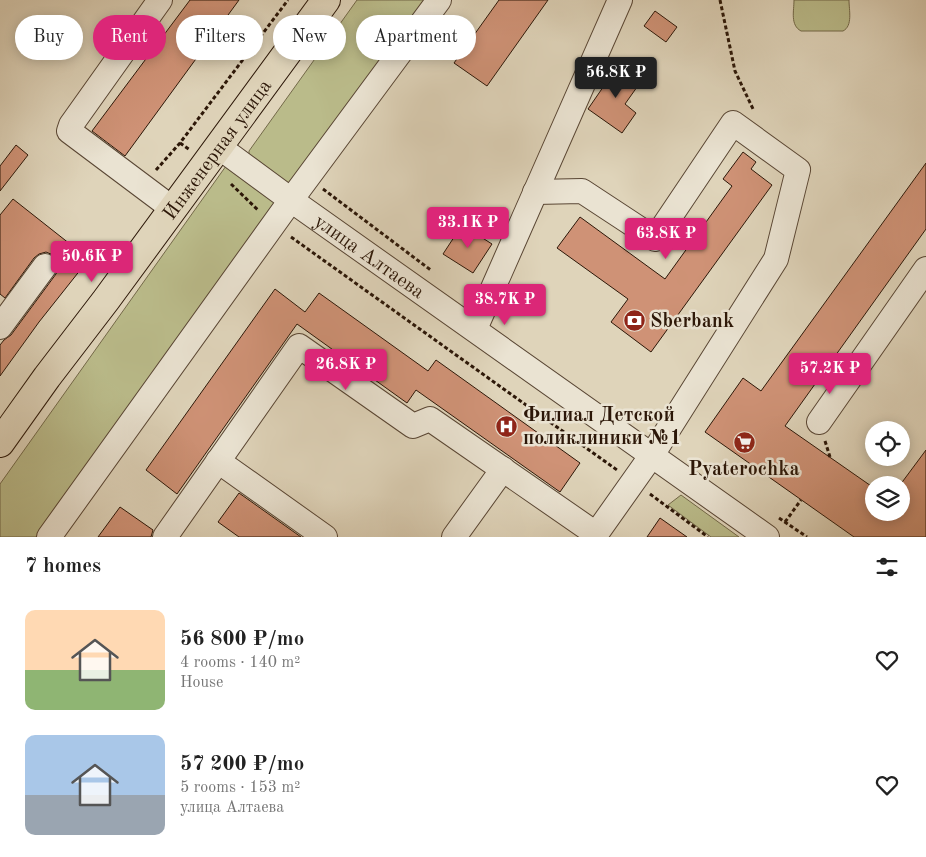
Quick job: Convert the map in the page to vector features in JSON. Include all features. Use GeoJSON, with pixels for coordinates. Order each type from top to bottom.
{"type":"FeatureCollection","features":[{"type":"Feature","properties":{"kind":"main road","name":"Инженерная улица"},"geometry":{"type":"LineString","coordinates":[[0,443],[326,0]]}},
{"type":"Feature","properties":{"kind":"street"},"geometry":{"type":"LineString","coordinates":[[160,0],[69,130],[173,209]]}},
{"type":"Feature","properties":{"kind":"street"},"geometry":{"type":"LineString","coordinates":[[48,537],[291,200],[439,0]]}},
{"type":"Feature","properties":{"kind":"street"},"geometry":{"type":"LineString","coordinates":[[475,329],[620,0]]}},
{"type":"Feature","properties":{"kind":"street"},"geometry":{"type":"LineString","coordinates":[[165,537],[299,346],[413,426],[430,419],[595,536],[652,455],[776,259],[798,170],[733,123],[655,239],[582,191],[535,192]]}},
{"type":"Feature","properties":{"kind":"street","name":"улица Алтаева"},"geometry":{"type":"LineString","coordinates":[[213,155],[291,200],[767,537]]}},
{"type":"Feature","properties":{"kind":"street"},"geometry":{"type":"LineString","coordinates":[[0,327],[45,266]]}},
{"type":"Feature","properties":{"kind":"street"},"geometry":{"type":"LineString","coordinates":[[819,422],[926,269]]}},
{"type":"Feature","properties":{"kind":"street"},"geometry":{"type":"LineString","coordinates":[[218,461],[325,537]]}},
{"type":"Feature","properties":{"kind":"street"},"geometry":{"type":"LineString","coordinates":[[454,537],[502,469]]}},
{"type":"Feature","properties":{"kind":"path"},"geometry":{"type":"LineString","coordinates":[[142,185],[180,143],[288,0]]}},
{"type":"Feature","properties":{"kind":"path"},"geometry":{"type":"LineString","coordinates":[[720,0],[735,71],[755,112]]}},
{"type":"Feature","properties":{"kind":"path"},"geometry":{"type":"LineString","coordinates":[[213,155],[274,224],[708,537]]}},
{"type":"Feature","properties":{"kind":"path"},"geometry":{"type":"LineString","coordinates":[[785,522],[801,500]]}},
{"type":"Feature","properties":{"kind":"green space"},"geometry":{"type":"Polygon","coordinates":[[[357,0],[429,0],[418,15],[356,15],[356,60],[385,60],[297,181],[276,186],[249,164],[249,151],[314,60],[346,60],[346,15],[357,0]]]}},
{"type":"Feature","properties":{"kind":"green space"},"geometry":{"type":"Polygon","coordinates":[[[794,0],[849,0],[850,17],[846,29],[843,31],[801,31],[794,21],[794,0]]]}},
{"type":"Feature","properties":{"kind":"green space"},"geometry":{"type":"Polygon","coordinates":[[[226,166],[277,202],[36,537],[0,537],[0,484],[226,166]]]}},
{"type":"Feature","properties":{"kind":"green space"},"geometry":{"type":"Polygon","coordinates":[[[681,495],[739,537],[711,537],[668,505],[681,495]]]}},
{"type":"Feature","properties":{"kind":"building"},"geometry":{"type":"Polygon","coordinates":[[[190,0],[239,0],[228,15],[179,15],[190,0]]]}},
{"type":"Feature","properties":{"kind":"building"},"geometry":{"type":"Polygon","coordinates":[[[499,0],[548,0],[487,86],[454,63],[456,60],[476,60],[476,32],[499,0]]]}},
{"type":"Feature","properties":{"kind":"building"},"geometry":{"type":"Polygon","coordinates":[[[655,11],[677,27],[666,42],[644,26],[655,11]]]}},
{"type":"Feature","properties":{"kind":"building"},"geometry":{"type":"Polygon","coordinates":[[[176,19],[176,60],[195,60],[125,156],[92,131],[145,60],[166,60],[166,32],[176,19]]]}},
{"type":"Feature","properties":{"kind":"building"},"geometry":{"type":"Polygon","coordinates":[[[619,64],[642,80],[625,104],[636,113],[622,133],[588,109],[619,64]]]}},
{"type":"Feature","properties":{"kind":"building"},"geometry":{"type":"Polygon","coordinates":[[[16,145],[28,155],[0,191],[0,166],[16,145]]]}},
{"type":"Feature","properties":{"kind":"building"},"geometry":{"type":"Polygon","coordinates":[[[743,152],[756,162],[751,169],[772,185],[651,352],[611,322],[628,299],[557,248],[580,217],[665,279],[732,186],[723,179],[743,152]]]}},
{"type":"Feature","properties":{"kind":"building"},"geometry":{"type":"Polygon","coordinates":[[[926,163],[926,229],[785,426],[865,482],[865,521],[910,521],[910,476],[907,476],[926,450],[926,537],[854,537],[705,432],[743,378],[761,391],[926,163]]]}},
{"type":"Feature","properties":{"kind":"building"},"geometry":{"type":"Polygon","coordinates":[[[13,199],[89,259],[39,322],[0,376],[0,345],[11,335],[56,274],[59,267],[53,255],[46,252],[39,254],[34,258],[5,298],[0,294],[0,215],[13,199]]]}},
{"type":"Feature","properties":{"kind":"building"},"geometry":{"type":"Polygon","coordinates":[[[462,225],[492,244],[473,273],[443,254],[462,225]]]}},
{"type":"Feature","properties":{"kind":"building"},"geometry":{"type":"Polygon","coordinates":[[[275,289],[305,312],[319,293],[428,371],[436,360],[580,463],[560,492],[416,390],[407,403],[297,324],[177,494],[146,470],[275,289]]]}},
{"type":"Feature","properties":{"kind":"building"},"geometry":{"type":"Polygon","coordinates":[[[239,493],[301,537],[239,537],[218,522],[239,493]]]}},
{"type":"Feature","properties":{"kind":"building"},"geometry":{"type":"Polygon","coordinates":[[[120,507],[153,530],[151,537],[98,537],[120,507]]]}},
{"type":"Feature","properties":{"kind":"building"},"geometry":{"type":"Polygon","coordinates":[[[660,518],[687,537],[647,537],[660,518]]]}},
{"type":"Feature","properties":{"kind":"place","name":"Sberbank"},"geometry":{"type":"Point","coordinates":[634,320]}},
{"type":"Feature","properties":{"kind":"place","name":"Филиал Детской поликлиники №1"},"geometry":{"type":"Point","coordinates":[507,426]}},
{"type":"Feature","properties":{"kind":"place","name":"Pyaterochka"},"geometry":{"type":"Point","coordinates":[744,442]}}]}
